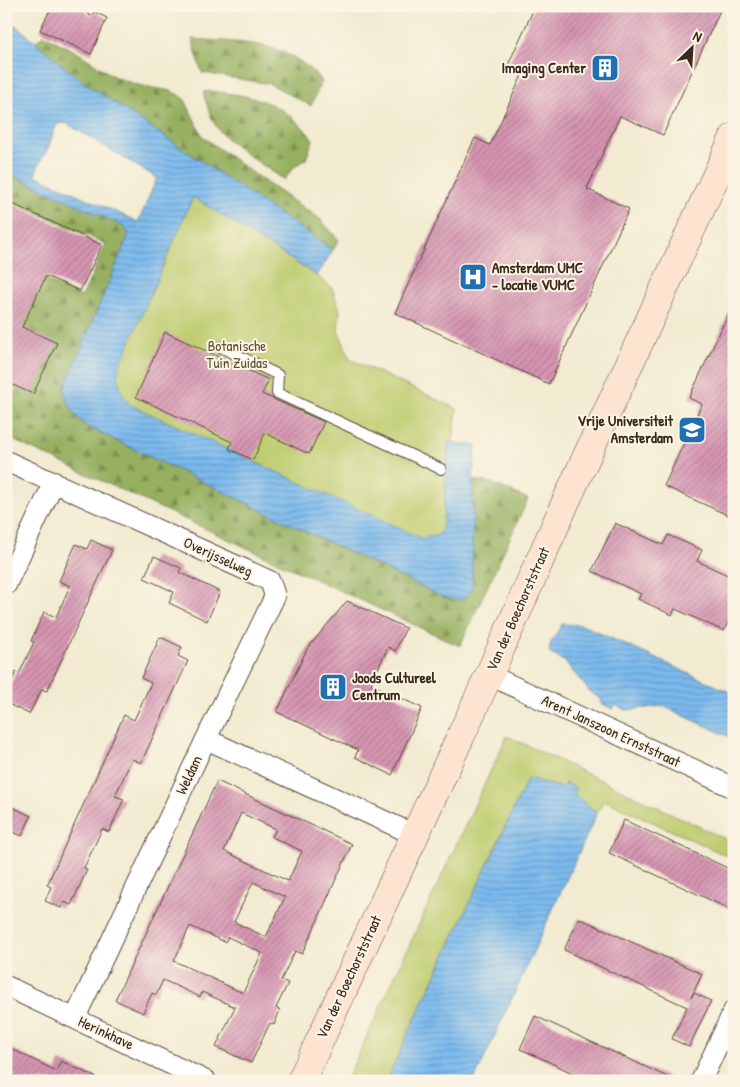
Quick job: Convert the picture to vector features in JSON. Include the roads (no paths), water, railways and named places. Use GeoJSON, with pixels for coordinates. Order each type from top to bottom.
{"type":"FeatureCollection","features":[{"type":"Feature","properties":{"kind":"street","name":"Van der Boechorststraat"},"geometry":{"type":"LineString","coordinates":[[301,1081],[489,675],[567,499],[734,136]]}},
{"type":"Feature","properties":{"kind":"street","name":"Overijsselweg"},"geometry":{"type":"LineString","coordinates":[[6,460],[270,581],[276,596],[206,739]]}},
{"type":"Feature","properties":{"kind":"street"},"geometry":{"type":"LineString","coordinates":[[6,585],[54,482]]}},
{"type":"Feature","properties":{"kind":"street","name":"Arent Janszoon Ernststraat"},"geometry":{"type":"LineString","coordinates":[[489,675],[734,788]]}},
{"type":"Feature","properties":{"kind":"street","name":"Weldam"},"geometry":{"type":"LineString","coordinates":[[75,1018],[206,739],[415,835]]}},
{"type":"Feature","properties":{"kind":"street","name":"Herinkhave"},"geometry":{"type":"LineString","coordinates":[[6,986],[206,1081]]}},
{"type":"Feature","properties":{"kind":"street"},"geometry":{"type":"LineString","coordinates":[[701,1081],[734,1010]]}},
{"type":"Feature","properties":{"kind":"lane"},"geometry":{"type":"LineString","coordinates":[[221,347],[278,375],[277,393],[442,469]]}},
{"type":"Feature","properties":{"kind":"water"},"geometry":{"type":"Polygon","coordinates":[[[6,21],[18,27],[79,79],[333,250],[317,276],[193,197],[118,370],[123,394],[131,405],[421,538],[437,536],[441,531],[448,442],[476,445],[473,480],[472,587],[470,592],[464,598],[457,600],[443,597],[83,423],[72,410],[64,389],[129,234],[123,226],[6,172],[6,21]],[[66,123],[58,124],[56,127],[35,175],[138,222],[157,178],[66,123]]]}},
{"type":"Feature","properties":{"kind":"water"},"geometry":{"type":"Polygon","coordinates":[[[562,624],[582,625],[734,694],[734,739],[663,706],[626,710],[615,705],[613,709],[600,703],[602,699],[592,694],[564,661],[549,653],[551,642],[562,624]]]}},
{"type":"Feature","properties":{"kind":"water"},"geometry":{"type":"Polygon","coordinates":[[[528,778],[562,788],[565,783],[576,788],[574,794],[597,813],[474,1081],[386,1081],[528,778]]]}},
{"type":"Feature","properties":{"kind":"place","name":"Imaging Center"},"geometry":{"type":"Point","coordinates":[605,68]}},
{"type":"Feature","properties":{"kind":"place","name":"Amsterdam UMC - locatie VUMC"},"geometry":{"type":"Point","coordinates":[473,277]}},
{"type":"Feature","properties":{"kind":"place","name":"Vrije Universiteit Amsterdam"},"geometry":{"type":"Point","coordinates":[692,430]}},
{"type":"Feature","properties":{"kind":"place","name":"Joods Cultureel Centrum"},"geometry":{"type":"Point","coordinates":[333,687]}},
{"type":"Feature","properties":{"kind":"park label","name":"Botanische Tuin Zuidas"},"geometry":{"type":"Point","coordinates":[237,354]}}]}
